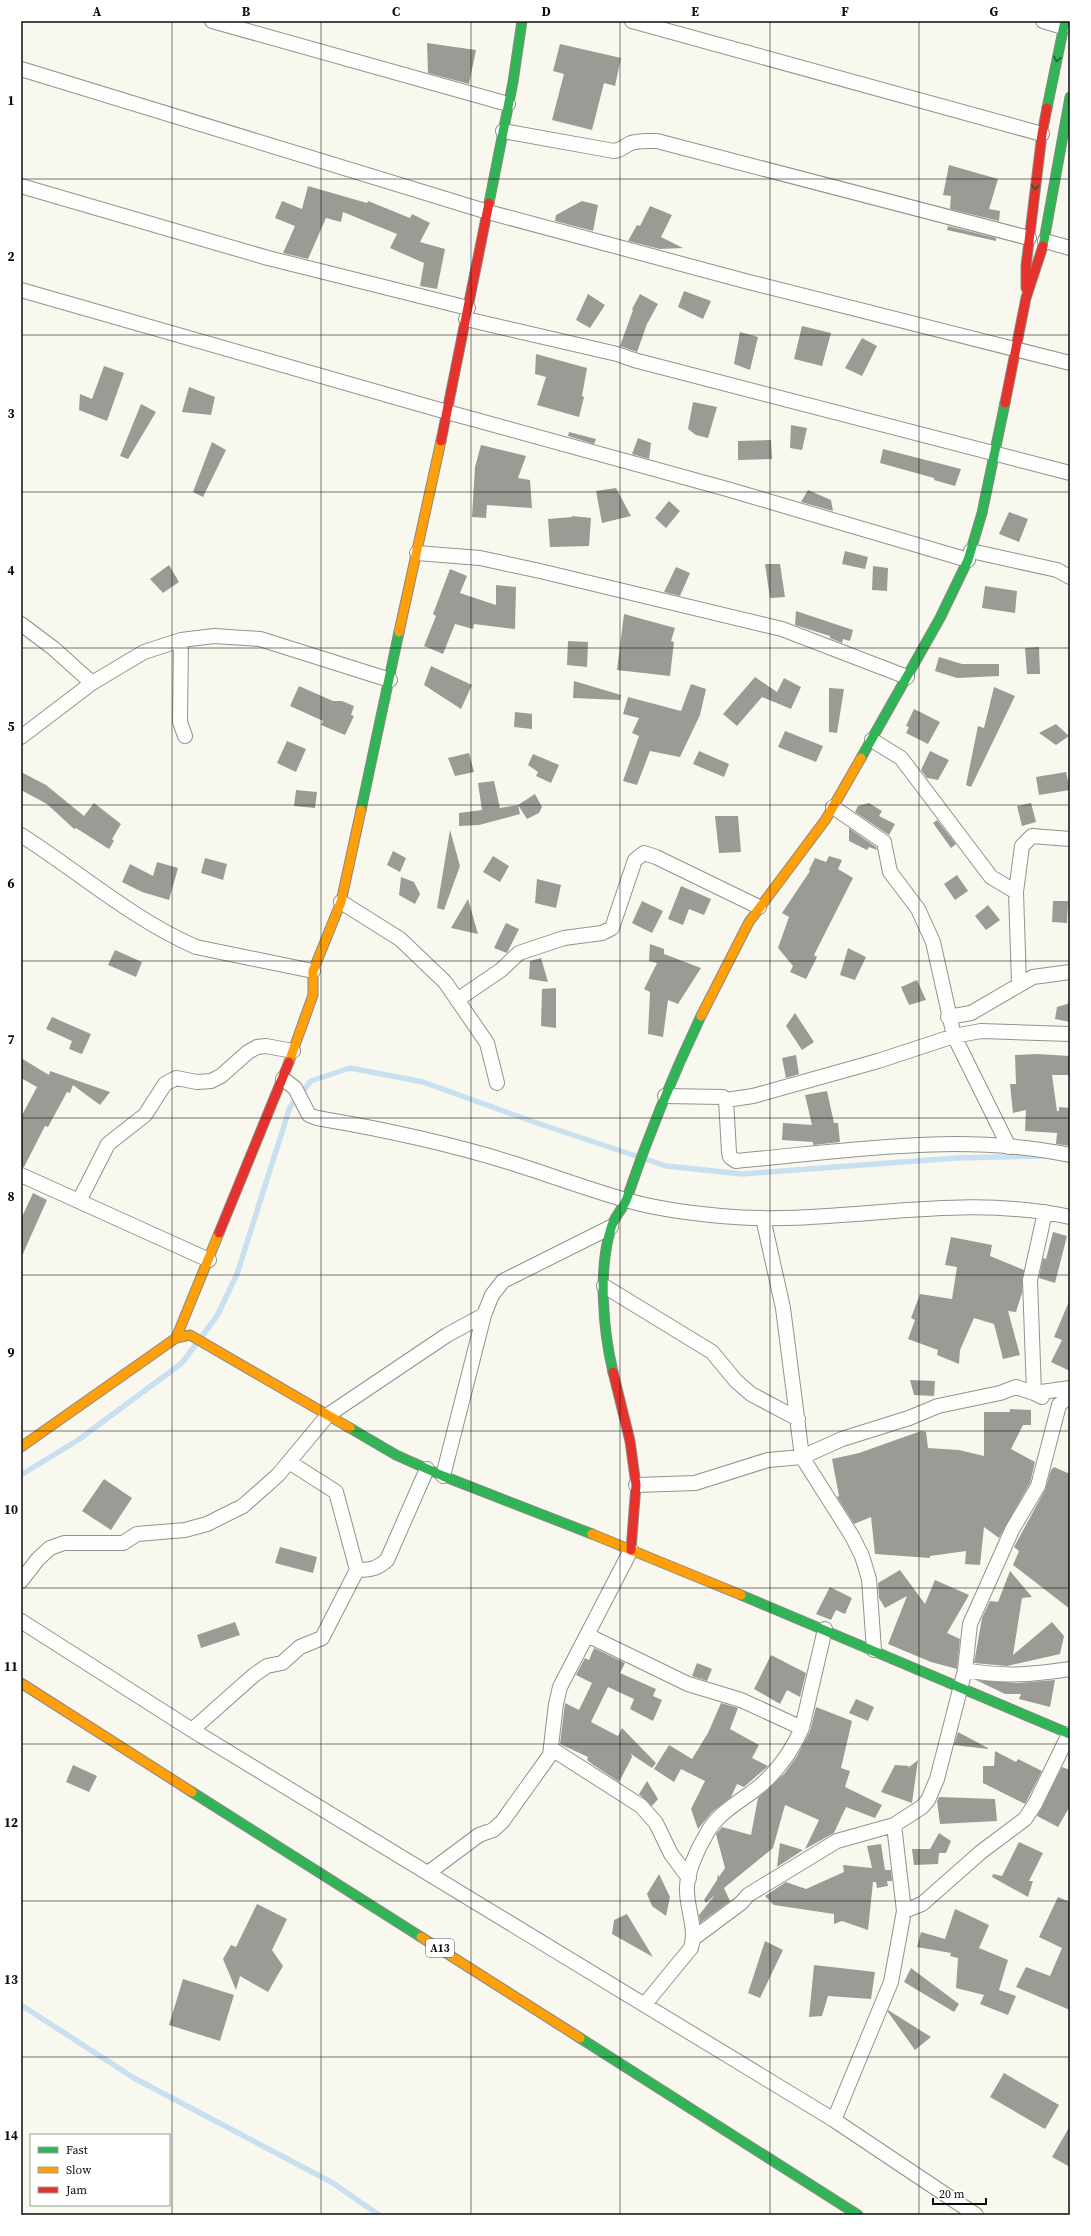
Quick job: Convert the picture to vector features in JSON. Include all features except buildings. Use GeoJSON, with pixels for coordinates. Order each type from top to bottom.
{"type":"FeatureCollection","features":[{"type":"Feature","properties":{"kind":"main road"},"geometry":{"type":"LineString","coordinates":[[176,1338],[199,1280],[289,1084],[293,1051],[313,995],[313,971],[341,902],[448,412],[488,212],[522,21]]}},
{"type":"Feature","properties":{"kind":"main road"},"geometry":{"type":"LineString","coordinates":[[631,1550],[636,1485],[630,1441],[609,1354],[604,1313],[604,1286],[611,1227],[626,1200],[634,1173],[665,1096],[714,987],[749,922],[826,819],[940,618],[970,556],[982,513],[1026,298],[1026,266],[1042,134],[1064,24]]}},
{"type":"Feature","properties":{"kind":"main road"},"geometry":{"type":"LineString","coordinates":[[1026,298],[1038,270],[1045,241],[1066,139],[1070,97]]}},
{"type":"Feature","properties":{"kind":"main road"},"geometry":{"type":"LineString","coordinates":[[21,1447],[176,1338],[190,1334],[396,1455],[443,1476],[631,1550],[825,1629],[1069,1734]]}},
{"type":"Feature","properties":{"kind":"main road","name":"A13"},"geometry":{"type":"LineString","coordinates":[[21,1683],[858,2215]]}},
{"type":"Feature","properties":{"kind":"street"},"geometry":{"type":"LineString","coordinates":[[212,21],[508,104]]}},
{"type":"Feature","properties":{"kind":"street"},"geometry":{"type":"LineString","coordinates":[[632,21],[1042,134]]}},
{"type":"Feature","properties":{"kind":"street"},"geometry":{"type":"LineString","coordinates":[[1043,21],[1064,24]]}},
{"type":"Feature","properties":{"kind":"street"},"geometry":{"type":"LineString","coordinates":[[21,69],[488,212],[737,279],[1016,348],[1070,364]]}},
{"type":"Feature","properties":{"kind":"street"},"geometry":{"type":"LineString","coordinates":[[503,131],[614,151],[622,150],[629,144],[638,140],[657,141],[1029,238]]}},
{"type":"Feature","properties":{"kind":"street"},"geometry":{"type":"LineString","coordinates":[[21,186],[268,258],[467,314],[617,354],[634,360],[637,359],[995,452],[1070,473]]}},
{"type":"Feature","properties":{"kind":"street"},"geometry":{"type":"LineString","coordinates":[[1045,241],[1070,248]]}},
{"type":"Feature","properties":{"kind":"street"},"geometry":{"type":"LineString","coordinates":[[21,290],[448,412],[970,556],[1057,570],[1070,578]]}},
{"type":"Feature","properties":{"kind":"street"},"geometry":{"type":"LineString","coordinates":[[417,553],[480,558],[782,628],[907,677]]}},
{"type":"Feature","properties":{"kind":"street"},"geometry":{"type":"LineString","coordinates":[[21,624],[53,648],[92,683]]}},
{"type":"Feature","properties":{"kind":"street"},"geometry":{"type":"LineString","coordinates":[[21,736],[92,683],[144,652],[181,640],[214,636],[260,639],[390,680]]}},
{"type":"Feature","properties":{"kind":"street"},"geometry":{"type":"LineString","coordinates":[[181,640],[180,722],[185,736]]}},
{"type":"Feature","properties":{"kind":"street"},"geometry":{"type":"LineString","coordinates":[[872,740],[901,758],[991,877],[1016,892]]}},
{"type":"Feature","properties":{"kind":"street"},"geometry":{"type":"LineString","coordinates":[[833,807],[884,842],[890,872],[918,910],[933,942],[948,1017],[954,1036],[1009,1147]]}},
{"type":"Feature","properties":{"kind":"street"},"geometry":{"type":"LineString","coordinates":[[21,835],[117,903],[182,941],[196,947],[313,971]]}},
{"type":"Feature","properties":{"kind":"street"},"geometry":{"type":"LineString","coordinates":[[1019,984],[1016,892],[1022,846],[1032,836],[1070,839]]}},
{"type":"Feature","properties":{"kind":"street"},"geometry":{"type":"LineString","coordinates":[[457,1000],[502,970],[519,953],[564,938],[602,933],[612,928],[635,860],[644,853],[656,857],[760,907]]}},
{"type":"Feature","properties":{"kind":"street"},"geometry":{"type":"LineString","coordinates":[[341,902],[400,939],[436,973],[488,1043],[496,1083]]}},
{"type":"Feature","properties":{"kind":"street"},"geometry":{"type":"LineString","coordinates":[[948,1017],[971,1014],[1033,977],[1070,972]]}},
{"type":"Feature","properties":{"kind":"street"},"geometry":{"type":"LineString","coordinates":[[665,1096],[723,1097],[726,1100],[753,1096],[870,1063],[954,1036],[981,1031],[1070,1034]]}},
{"type":"Feature","properties":{"kind":"street"},"geometry":{"type":"LineString","coordinates":[[79,1201],[108,1144],[145,1115],[165,1084],[176,1078],[197,1082],[211,1081],[222,1076],[248,1052],[257,1046],[266,1046],[293,1051]]}},
{"type":"Feature","properties":{"kind":"street"},"geometry":{"type":"LineString","coordinates":[[289,1084],[309,1115],[426,1139],[510,1162],[626,1200],[668,1209],[721,1216],[763,1218],[993,1206],[1045,1212],[1070,1217]]}},
{"type":"Feature","properties":{"kind":"street"},"geometry":{"type":"LineString","coordinates":[[726,1100],[729,1152],[730,1157],[736,1161],[936,1143],[1041,1149],[1070,1155]]}},
{"type":"Feature","properties":{"kind":"street"},"geometry":{"type":"LineString","coordinates":[[21,1175],[209,1260]]}},
{"type":"Feature","properties":{"kind":"street"},"geometry":{"type":"LineString","coordinates":[[1034,1393],[1030,1280],[1045,1212]]}},
{"type":"Feature","properties":{"kind":"street"},"geometry":{"type":"LineString","coordinates":[[763,1218],[783,1308],[802,1457],[852,1536],[862,1556],[869,1579],[874,1650]]}},
{"type":"Feature","properties":{"kind":"street"},"geometry":{"type":"LineString","coordinates":[[443,1476],[484,1315],[492,1295],[503,1281],[611,1227]]}},
{"type":"Feature","properties":{"kind":"street"},"geometry":{"type":"LineString","coordinates":[[604,1286],[712,1352],[736,1381],[752,1394],[798,1418]]}},
{"type":"Feature","properties":{"kind":"street"},"geometry":{"type":"LineString","coordinates":[[21,1581],[46,1552],[64,1543],[123,1544],[137,1534],[185,1530],[207,1524],[243,1506],[278,1476],[328,1415],[447,1335],[484,1315]]}},
{"type":"Feature","properties":{"kind":"street"},"geometry":{"type":"LineString","coordinates":[[636,1485],[695,1483],[768,1460],[802,1457],[842,1439],[909,1418],[938,1406],[1000,1393],[1016,1387],[1034,1393],[1060,1405]]}},
{"type":"Feature","properties":{"kind":"street"},"geometry":{"type":"LineString","coordinates":[[1034,1393],[1070,1388]]}},
{"type":"Feature","properties":{"kind":"street"},"geometry":{"type":"LineString","coordinates":[[645,2004],[684,1958],[694,1938],[741,1903],[748,1895],[837,1841],[894,1825],[922,1807],[928,1800],[937,1779],[964,1670],[970,1624],[1012,1530],[1038,1486],[1060,1405],[1070,1395]]}},
{"type":"Feature","properties":{"kind":"street"},"geometry":{"type":"LineString","coordinates":[[192,1730],[254,1675],[267,1666],[282,1663],[300,1647],[322,1638],[357,1570],[336,1492],[289,1462]]}},
{"type":"Feature","properties":{"kind":"street"},"geometry":{"type":"LineString","coordinates":[[357,1570],[370,1570],[381,1566],[387,1560],[427,1469]]}},
{"type":"Feature","properties":{"kind":"street"},"geometry":{"type":"LineString","coordinates":[[428,1873],[479,1835],[493,1830],[502,1822],[540,1770],[552,1749],[553,1721],[560,1687],[631,1550]]}},
{"type":"Feature","properties":{"kind":"street"},"geometry":{"type":"LineString","coordinates":[[21,1621],[192,1730],[834,2120],[976,2215]]}},
{"type":"Feature","properties":{"kind":"street"},"geometry":{"type":"LineString","coordinates":[[694,1938],[687,1890],[688,1878],[706,1834],[712,1824],[724,1812],[761,1784],[793,1747],[802,1728],[825,1629]]}},
{"type":"Feature","properties":{"kind":"street"},"geometry":{"type":"LineString","coordinates":[[587,1635],[688,1684],[740,1700],[802,1728]]}},
{"type":"Feature","properties":{"kind":"street"},"geometry":{"type":"LineString","coordinates":[[964,1670],[995,1676],[1017,1676],[1070,1669]]}},
{"type":"Feature","properties":{"kind":"street"},"geometry":{"type":"LineString","coordinates":[[904,1911],[922,1904],[981,1852],[1025,1819],[1035,1804],[1069,1734]]}},
{"type":"Feature","properties":{"kind":"street"},"geometry":{"type":"LineString","coordinates":[[552,1749],[641,1806],[656,1823],[671,1854],[688,1878]]}},
{"type":"Feature","properties":{"kind":"street"},"geometry":{"type":"LineString","coordinates":[[834,2120],[891,1982],[904,1911],[894,1825]]}},
{"type":"Feature","properties":{"kind":"waterway"},"geometry":{"type":"LineString","coordinates":[[21,1475],[78,1440],[182,1363],[217,1316],[237,1274],[290,1107],[311,1081],[350,1068],[423,1082],[534,1122],[666,1166],[742,1174],[956,1158],[1041,1156]]}},
{"type":"Feature","properties":{"kind":"waterway"},"geometry":{"type":"LineString","coordinates":[[21,2005],[134,2078],[333,2183],[379,2215]]}},
{"type":"Feature","properties":{"kind":"traffic: fast"},"geometry":{"type":"LineString","coordinates":[[489,203],[513,82],[522,21]]}},
{"type":"Feature","properties":{"kind":"traffic: fast"},"geometry":{"type":"LineString","coordinates":[[1047,108],[1065,21]]}},
{"type":"Feature","properties":{"kind":"traffic: fast"},"geometry":{"type":"LineString","coordinates":[[1043,246],[1070,97]]}},
{"type":"Feature","properties":{"kind":"traffic: fast"},"geometry":{"type":"LineString","coordinates":[[861,758],[940,618],[968,560],[982,513],[1005,403]]}},
{"type":"Feature","properties":{"kind":"traffic: fast"},"geometry":{"type":"LineString","coordinates":[[361,810],[399,632]]}},
{"type":"Feature","properties":{"kind":"traffic: fast"},"geometry":{"type":"LineString","coordinates":[[613,1372],[607,1338],[603,1300],[604,1262],[607,1244],[612,1224],[627,1198],[661,1106],[701,1016]]}},
{"type":"Feature","properties":{"kind":"traffic: fast"},"geometry":{"type":"LineString","coordinates":[[350,1428],[396,1455],[443,1476],[592,1534]]}},
{"type":"Feature","properties":{"kind":"traffic: fast"},"geometry":{"type":"LineString","coordinates":[[741,1595],[1070,1734]]}},
{"type":"Feature","properties":{"kind":"traffic: fast"},"geometry":{"type":"LineString","coordinates":[[192,1792],[421,1937]]}},
{"type":"Feature","properties":{"kind":"traffic: fast"},"geometry":{"type":"LineString","coordinates":[[580,2038],[858,2215]]}},
{"type":"Feature","properties":{"kind":"traffic: slow"},"geometry":{"type":"LineString","coordinates":[[399,632],[441,441]]}},
{"type":"Feature","properties":{"kind":"traffic: slow"},"geometry":{"type":"LineString","coordinates":[[701,1016],[749,922],[826,819],[861,758]]}},
{"type":"Feature","properties":{"kind":"traffic: slow"},"geometry":{"type":"LineString","coordinates":[[289,1062],[313,995],[313,971],[341,902],[361,810]]}},
{"type":"Feature","properties":{"kind":"traffic: slow"},"geometry":{"type":"LineString","coordinates":[[21,1447],[176,1338],[219,1233]]}},
{"type":"Feature","properties":{"kind":"traffic: slow"},"geometry":{"type":"LineString","coordinates":[[176,1338],[190,1335],[350,1428]]}},
{"type":"Feature","properties":{"kind":"traffic: slow"},"geometry":{"type":"LineString","coordinates":[[592,1534],[741,1595]]}},
{"type":"Feature","properties":{"kind":"traffic: slow"},"geometry":{"type":"LineString","coordinates":[[21,1683],[192,1792]]}},
{"type":"Feature","properties":{"kind":"traffic: slow"},"geometry":{"type":"LineString","coordinates":[[421,1937],[580,2038]]}},
{"type":"Feature","properties":{"kind":"traffic: jam"},"geometry":{"type":"LineString","coordinates":[[1026,288],[1026,266],[1042,134],[1047,108]]}},
{"type":"Feature","properties":{"kind":"traffic: jam"},"geometry":{"type":"LineString","coordinates":[[441,441],[489,203]]}},
{"type":"Feature","properties":{"kind":"traffic: jam"},"geometry":{"type":"LineString","coordinates":[[1005,403],[1026,298],[1043,246]]}},
{"type":"Feature","properties":{"kind":"traffic: jam"},"geometry":{"type":"LineString","coordinates":[[219,1233],[289,1062]]}},
{"type":"Feature","properties":{"kind":"traffic: jam"},"geometry":{"type":"LineString","coordinates":[[613,1372],[630,1441],[636,1485],[631,1550]]}}]}
